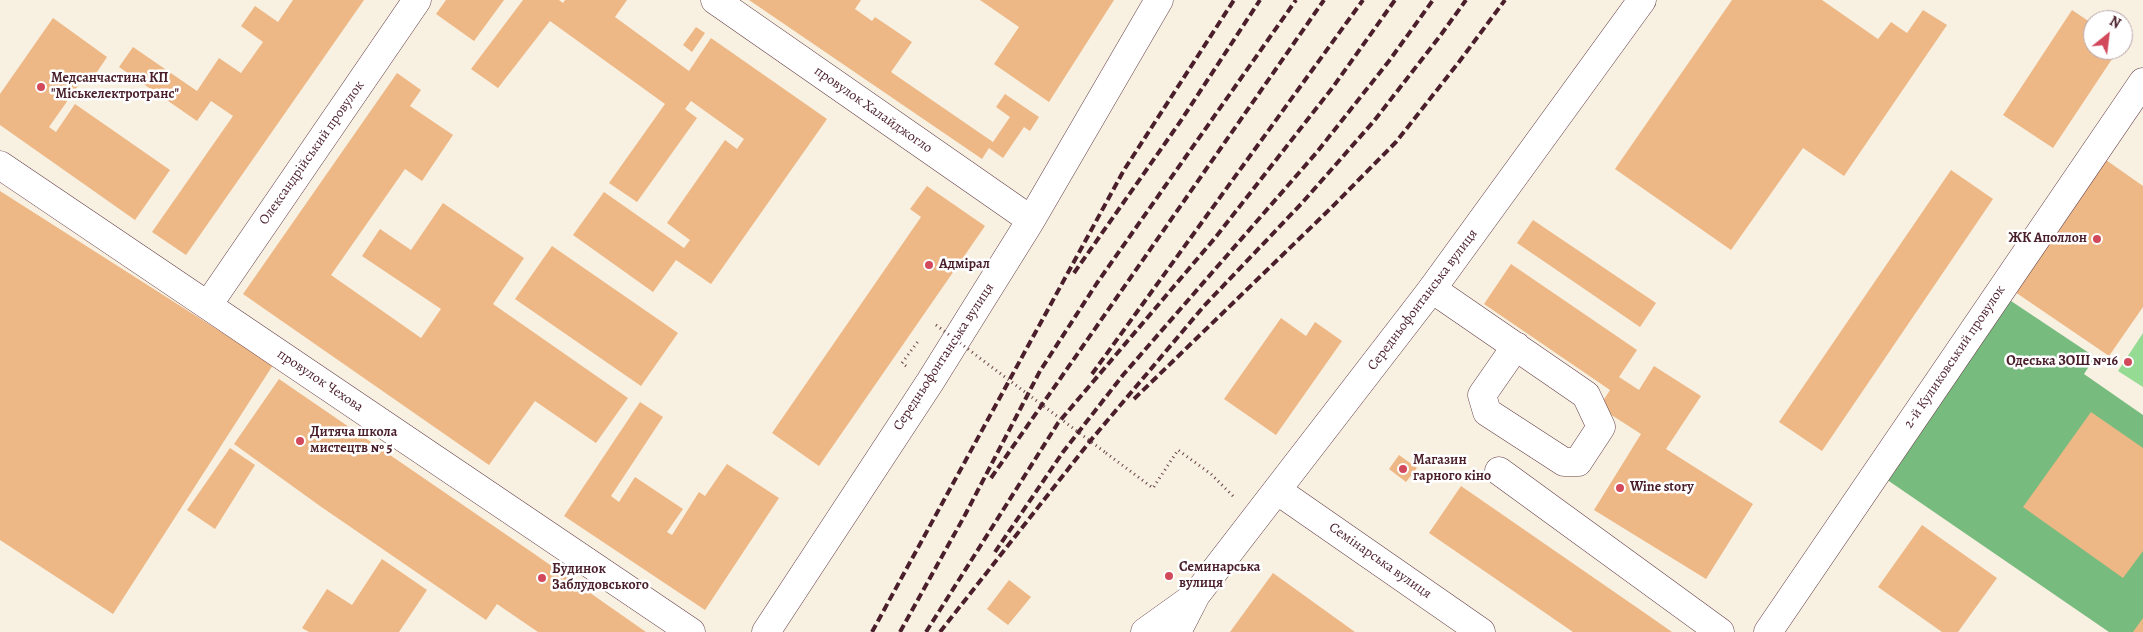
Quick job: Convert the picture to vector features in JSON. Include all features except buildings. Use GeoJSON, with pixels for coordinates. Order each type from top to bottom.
{"type":"FeatureCollection","features":[{"type":"Feature","properties":{"kind":"street","name":"Олександрійський провулок"},"geometry":{"type":"LineString","coordinates":[[208,305],[417,0]]}},
{"type":"Feature","properties":{"kind":"street","name":"провулок Халайджогло"},"geometry":{"type":"LineString","coordinates":[[715,0],[1031,220]]}},
{"type":"Feature","properties":{"kind":"street","name":"Середньофонтанська вулиця"},"geometry":{"type":"LineString","coordinates":[[766,632],[930,382],[1031,220],[1159,0]]}},
{"type":"Feature","properties":{"kind":"street","name":"Середньофонтанська вулиця"},"geometry":{"type":"LineString","coordinates":[[1177,632],[1196,595],[1432,289],[1642,0]]}},
{"type":"Feature","properties":{"kind":"street","name":"2-й Куликовський провулок"},"geometry":{"type":"LineString","coordinates":[[1768,632],[2143,82]]}},
{"type":"Feature","properties":{"kind":"street","name":"провулок Чехова"},"geometry":{"type":"LineString","coordinates":[[0,165],[690,632]]}},
{"type":"Feature","properties":{"kind":"street"},"geometry":{"type":"LineString","coordinates":[[1432,289],[1516,346]]}},
{"type":"Feature","properties":{"kind":"street"},"geometry":{"type":"LineString","coordinates":[[1499,471],[1720,632]]}},
{"type":"Feature","properties":{"kind":"street","name":"Семінарська вулиця"},"geometry":{"type":"LineString","coordinates":[[1278,490],[1481,632]]}},
{"type":"Feature","properties":{"kind":"street","name":"Середньофонтанська вулиця"},"geometry":{"type":"LineString","coordinates":[[1145,632],[1196,595]]}},
{"type":"Feature","properties":{"kind":"path"},"geometry":{"type":"LineString","coordinates":[[936,325],[1153,488],[1178,450],[1211,474]]}},
{"type":"Feature","properties":{"kind":"green space"},"geometry":{"type":"Polygon","coordinates":[[[2011,301],[2095,357],[2084,374],[2143,415],[2143,632],[2109,632],[1883,477],[2011,301]]]}},
{"type":"Feature","properties":{"kind":"green space"},"geometry":{"type":"Polygon","coordinates":[[[2143,333],[2143,387],[2118,371],[2143,333]]]}},
{"type":"Feature","properties":{"kind":"railway"},"geometry":{"type":"LineString","coordinates":[[872,632],[1124,170],[1234,0]]}},
{"type":"Feature","properties":{"kind":"railway"},"geometry":{"type":"LineString","coordinates":[[1074,273],[1180,122],[1260,0]]}},
{"type":"Feature","properties":{"kind":"railway"},"geometry":{"type":"LineString","coordinates":[[900,632],[965,515],[1040,371],[1097,283],[1296,0]]}},
{"type":"Feature","properties":{"kind":"railway"},"geometry":{"type":"LineString","coordinates":[[991,478],[1324,0]]}},
{"type":"Feature","properties":{"kind":"railway"},"geometry":{"type":"LineString","coordinates":[[1092,374],[1363,0]]}},
{"type":"Feature","properties":{"kind":"railway"},"geometry":{"type":"LineString","coordinates":[[926,632],[1058,423],[1215,238],[1333,87],[1395,0]]}},
{"type":"Feature","properties":{"kind":"railway"},"geometry":{"type":"LineString","coordinates":[[995,552],[1063,452],[1123,375],[1317,152],[1389,61],[1433,0]]}},
{"type":"Feature","properties":{"kind":"railway"},"geometry":{"type":"LineString","coordinates":[[940,632],[1091,440],[1204,306],[1302,203],[1374,121],[1466,0]]}},
{"type":"Feature","properties":{"kind":"railway"},"geometry":{"type":"LineString","coordinates":[[1134,399],[1332,207],[1396,142],[1505,0]]}},
{"type":"Feature","properties":{"kind":"place","name":"Медсанчастина КП \"Міськелектротранс\""},"geometry":{"type":"Point","coordinates":[41,87]}},
{"type":"Feature","properties":{"kind":"place","name":"ЖК Аполлон"},"geometry":{"type":"Point","coordinates":[2097,239]}},
{"type":"Feature","properties":{"kind":"place","name":"Адмірал"},"geometry":{"type":"Point","coordinates":[929,265]}},
{"type":"Feature","properties":{"kind":"place","name":"Одеська ЗОШ №16"},"geometry":{"type":"Point","coordinates":[2128,362]}},
{"type":"Feature","properties":{"kind":"place","name":"Дитяча школа мистецтв № 5"},"geometry":{"type":"Point","coordinates":[300,441]}},
{"type":"Feature","properties":{"kind":"place","name":"Магазин гарного кіно"},"geometry":{"type":"Point","coordinates":[1403,469]}},
{"type":"Feature","properties":{"kind":"place","name":"Wine story"},"geometry":{"type":"Point","coordinates":[1620,488]}},
{"type":"Feature","properties":{"kind":"place","name":"Семинарська вулиця"},"geometry":{"type":"Point","coordinates":[1169,576]}},
{"type":"Feature","properties":{"kind":"place","name":"Будинок Заблудовського"},"geometry":{"type":"Point","coordinates":[542,578]}}]}
